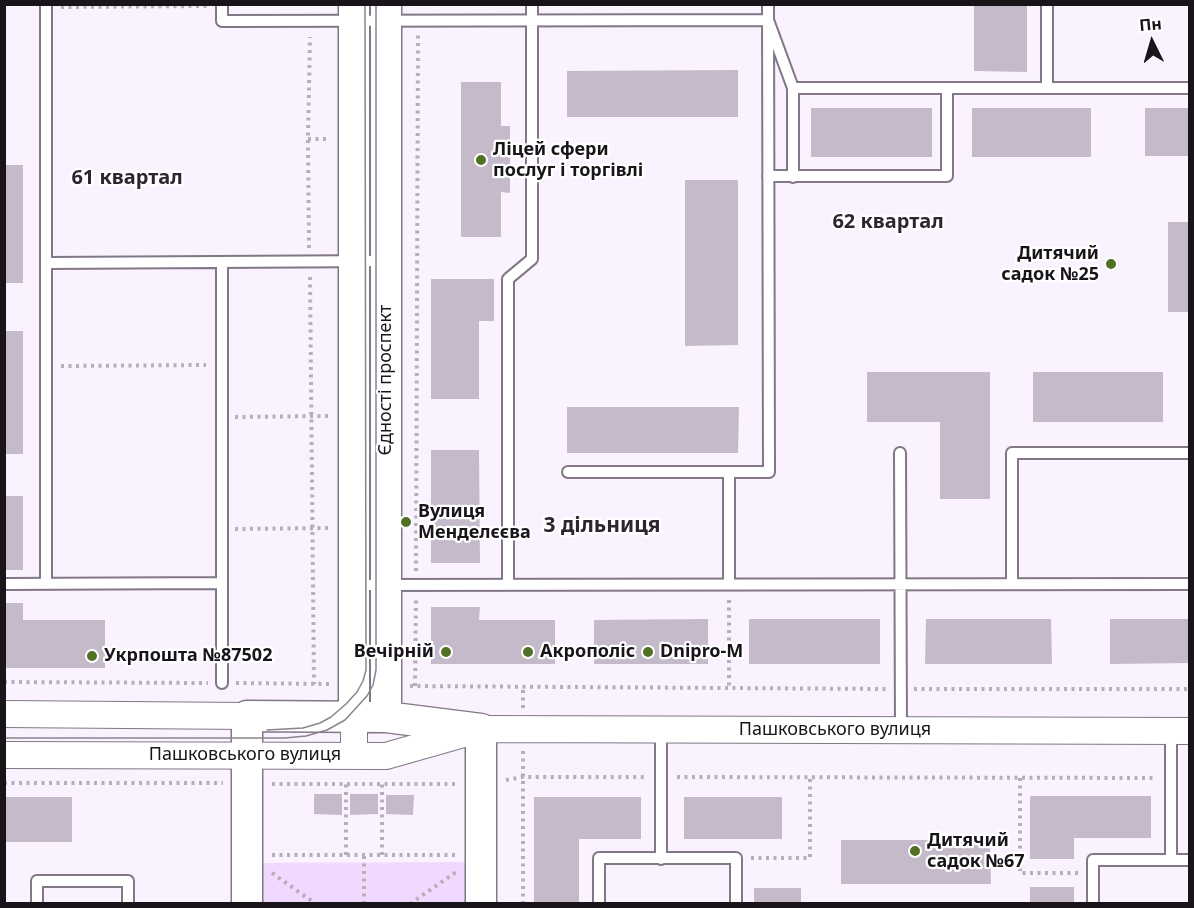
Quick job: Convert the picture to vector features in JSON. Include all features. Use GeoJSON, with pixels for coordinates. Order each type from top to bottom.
{"type":"FeatureCollection","features":[{"type":"Feature","properties":{"kind":"main road","name":"Єдності проспект"},"geometry":{"type":"LineString","coordinates":[[354,13],[354,717]]}},
{"type":"Feature","properties":{"kind":"main road","name":"Єдності проспект"},"geometry":{"type":"LineString","coordinates":[[386,13],[386,717]]}},
{"type":"Feature","properties":{"kind":"main road","name":"Пашковського вулиця"},"geometry":{"type":"LineString","coordinates":[[247,716],[386,717],[481,729]]}},
{"type":"Feature","properties":{"kind":"main road"},"geometry":{"type":"LineString","coordinates":[[247,716],[247,903]]}},
{"type":"Feature","properties":{"kind":"main road"},"geometry":{"type":"LineString","coordinates":[[481,729],[481,903]]}},
{"type":"Feature","properties":{"kind":"street","name":"Пашковського вулиця"},"geometry":{"type":"LineString","coordinates":[[4,714],[247,716]]}},
{"type":"Feature","properties":{"kind":"street","name":"Єдності проспект"},"geometry":{"type":"LineString","coordinates":[[354,717],[354,756]]}},
{"type":"Feature","properties":{"kind":"street","name":"Єдності проспект"},"geometry":{"type":"LineString","coordinates":[[386,717],[386,756]]}},
{"type":"Feature","properties":{"kind":"street","name":"Пашковського вулиця"},"geometry":{"type":"LineString","coordinates":[[4,754],[247,769],[354,756],[386,756],[481,729],[1180,731]]}},
{"type":"Feature","properties":{"kind":"lane"},"geometry":{"type":"LineString","coordinates":[[508,585],[508,279],[532,259],[532,4]]}},
{"type":"Feature","properties":{"kind":"lane"},"geometry":{"type":"LineString","coordinates":[[568,472],[769,472],[768,4]]}},
{"type":"Feature","properties":{"kind":"lane"},"geometry":{"type":"LineString","coordinates":[[1047,4],[1047,88]]}},
{"type":"Feature","properties":{"kind":"lane"},"geometry":{"type":"LineString","coordinates":[[222,5],[222,21],[310,21],[354,13],[386,13],[418,21],[768,20]]}},
{"type":"Feature","properties":{"kind":"lane"},"geometry":{"type":"LineString","coordinates":[[46,6],[46,584]]}},
{"type":"Feature","properties":{"kind":"lane"},"geometry":{"type":"LineString","coordinates":[[768,20],[793,88],[793,177]]}},
{"type":"Feature","properties":{"kind":"lane"},"geometry":{"type":"LineString","coordinates":[[793,88],[1190,88]]}},
{"type":"Feature","properties":{"kind":"lane"},"geometry":{"type":"LineString","coordinates":[[768,176],[947,176],[947,88]]}},
{"type":"Feature","properties":{"kind":"lane"},"geometry":{"type":"LineString","coordinates":[[46,263],[386,261]]}},
{"type":"Feature","properties":{"kind":"lane"},"geometry":{"type":"LineString","coordinates":[[222,262],[222,683]]}},
{"type":"Feature","properties":{"kind":"lane"},"geometry":{"type":"LineString","coordinates":[[900,453],[901,730]]}},
{"type":"Feature","properties":{"kind":"lane"},"geometry":{"type":"LineString","coordinates":[[1012,584],[1012,453],[1190,453]]}},
{"type":"Feature","properties":{"kind":"lane"},"geometry":{"type":"LineString","coordinates":[[729,472],[729,585]]}},
{"type":"Feature","properties":{"kind":"lane"},"geometry":{"type":"LineString","coordinates":[[4,584],[222,583]]}},
{"type":"Feature","properties":{"kind":"lane"},"geometry":{"type":"LineString","coordinates":[[354,585],[1190,584]]}},
{"type":"Feature","properties":{"kind":"lane"},"geometry":{"type":"LineString","coordinates":[[661,730],[662,859]]}},
{"type":"Feature","properties":{"kind":"lane"},"geometry":{"type":"LineString","coordinates":[[1171,860],[1171,778],[1180,731]]}},
{"type":"Feature","properties":{"kind":"lane"},"geometry":{"type":"LineString","coordinates":[[599,903],[599,858],[736,858],[736,903]]}},
{"type":"Feature","properties":{"kind":"lane"},"geometry":{"type":"LineString","coordinates":[[1093,903],[1093,860],[1190,860]]}},
{"type":"Feature","properties":{"kind":"lane"},"geometry":{"type":"LineString","coordinates":[[37,903],[37,881],[128,881],[128,903]]}},
{"type":"Feature","properties":{"kind":"path"},"geometry":{"type":"LineString","coordinates":[[46,6],[222,5]]}},
{"type":"Feature","properties":{"kind":"path"},"geometry":{"type":"LineString","coordinates":[[4,682],[314,684],[308,139],[310,21]]}},
{"type":"Feature","properties":{"kind":"path"},"geometry":{"type":"LineString","coordinates":[[418,21],[416,686],[1190,689]]}},
{"type":"Feature","properties":{"kind":"path"},"geometry":{"type":"LineString","coordinates":[[46,366],[222,365]]}},
{"type":"Feature","properties":{"kind":"path"},"geometry":{"type":"LineString","coordinates":[[222,417],[355,416]]}},
{"type":"Feature","properties":{"kind":"path"},"geometry":{"type":"LineString","coordinates":[[222,529],[355,528]]}},
{"type":"Feature","properties":{"kind":"path"},"geometry":{"type":"LineString","coordinates":[[729,585],[729,688]]}},
{"type":"Feature","properties":{"kind":"path"},"geometry":{"type":"LineString","coordinates":[[4,783],[247,769],[346,784],[481,784]]}},
{"type":"Feature","properties":{"kind":"path"},"geometry":{"type":"LineString","coordinates":[[523,903],[523,777],[1171,778]]}},
{"type":"Feature","properties":{"kind":"path"},"geometry":{"type":"LineString","coordinates":[[736,858],[810,858],[810,777]]}},
{"type":"Feature","properties":{"kind":"path"},"geometry":{"type":"LineString","coordinates":[[1020,778],[1020,873],[1093,873]]}},
{"type":"Feature","properties":{"kind":"path"},"geometry":{"type":"LineString","coordinates":[[346,784],[346,855]]}},
{"type":"Feature","properties":{"kind":"path"},"geometry":{"type":"LineString","coordinates":[[382,784],[382,855]]}},
{"type":"Feature","properties":{"kind":"path"},"geometry":{"type":"LineString","coordinates":[[247,855],[481,855]]}},
{"type":"Feature","properties":{"kind":"path"},"geometry":{"type":"LineString","coordinates":[[247,855],[316,903]]}},
{"type":"Feature","properties":{"kind":"path"},"geometry":{"type":"LineString","coordinates":[[364,855],[364,903]]}},
{"type":"Feature","properties":{"kind":"path"},"geometry":{"type":"LineString","coordinates":[[410,903],[481,855]]}},
{"type":"Feature","properties":{"kind":"shaded area"},"geometry":{"type":"Polygon","coordinates":[[[468,862],[468,903],[260,904],[260,863],[468,862]]]}},
{"type":"Feature","properties":{"kind":"building"},"geometry":{"type":"Polygon","coordinates":[[[974,4],[1027,4],[1027,72],[974,71],[974,4]]]}},
{"type":"Feature","properties":{"kind":"building"},"geometry":{"type":"Polygon","coordinates":[[[738,70],[738,117],[567,117],[567,71],[738,70]]]}},
{"type":"Feature","properties":{"kind":"building"},"geometry":{"type":"Polygon","coordinates":[[[461,82],[501,82],[501,126],[510,126],[510,193],[501,192],[501,237],[461,237],[461,82]]]}},
{"type":"Feature","properties":{"kind":"building"},"geometry":{"type":"Polygon","coordinates":[[[811,108],[932,108],[932,157],[811,157],[811,108]]]}},
{"type":"Feature","properties":{"kind":"building"},"geometry":{"type":"Polygon","coordinates":[[[972,108],[1091,108],[1091,157],[972,157],[972,108]]]}},
{"type":"Feature","properties":{"kind":"building"},"geometry":{"type":"Polygon","coordinates":[[[1145,108],[1190,108],[1190,156],[1145,156],[1145,108]]]}},
{"type":"Feature","properties":{"kind":"building"},"geometry":{"type":"Polygon","coordinates":[[[4,165],[23,165],[23,283],[4,283],[4,165]]]}},
{"type":"Feature","properties":{"kind":"building"},"geometry":{"type":"Polygon","coordinates":[[[685,180],[738,180],[738,345],[685,346],[685,180]]]}},
{"type":"Feature","properties":{"kind":"building"},"geometry":{"type":"Polygon","coordinates":[[[1168,222],[1190,222],[1190,312],[1168,312],[1168,222]]]}},
{"type":"Feature","properties":{"kind":"building"},"geometry":{"type":"Polygon","coordinates":[[[431,279],[494,279],[494,321],[479,321],[479,399],[431,399],[431,279]]]}},
{"type":"Feature","properties":{"kind":"building"},"geometry":{"type":"Polygon","coordinates":[[[4,331],[23,331],[23,454],[4,454],[4,331]]]}},
{"type":"Feature","properties":{"kind":"building"},"geometry":{"type":"Polygon","coordinates":[[[867,372],[990,372],[990,499],[940,499],[940,422],[867,422],[867,372]]]}},
{"type":"Feature","properties":{"kind":"building"},"geometry":{"type":"Polygon","coordinates":[[[1033,372],[1163,372],[1163,422],[1033,422],[1033,372]]]}},
{"type":"Feature","properties":{"kind":"building"},"geometry":{"type":"Polygon","coordinates":[[[567,407],[739,407],[738,453],[567,453],[567,407]]]}},
{"type":"Feature","properties":{"kind":"building"},"geometry":{"type":"Polygon","coordinates":[[[431,450],[479,450],[480,563],[431,563],[431,450]]]}},
{"type":"Feature","properties":{"kind":"building"},"geometry":{"type":"Polygon","coordinates":[[[4,496],[23,496],[23,570],[4,570],[4,496]]]}},
{"type":"Feature","properties":{"kind":"building"},"geometry":{"type":"Polygon","coordinates":[[[4,603],[23,603],[23,620],[105,620],[105,668],[4,668],[4,603]]]}},
{"type":"Feature","properties":{"kind":"building"},"geometry":{"type":"Polygon","coordinates":[[[431,607],[480,607],[479,620],[555,620],[555,664],[431,664],[431,607]]]}},
{"type":"Feature","properties":{"kind":"building"},"geometry":{"type":"Polygon","coordinates":[[[708,619],[708,664],[594,664],[594,620],[708,619]]]}},
{"type":"Feature","properties":{"kind":"building"},"geometry":{"type":"Polygon","coordinates":[[[749,619],[880,619],[880,664],[749,664],[749,619]]]}},
{"type":"Feature","properties":{"kind":"building"},"geometry":{"type":"Polygon","coordinates":[[[926,619],[1051,619],[1052,664],[925,664],[926,619]]]}},
{"type":"Feature","properties":{"kind":"building"},"geometry":{"type":"Polygon","coordinates":[[[1110,619],[1190,619],[1190,663],[1110,664],[1110,619]]]}},
{"type":"Feature","properties":{"kind":"building"},"geometry":{"type":"Polygon","coordinates":[[[314,794],[342,794],[342,815],[314,814],[314,794]]]}},
{"type":"Feature","properties":{"kind":"building"},"geometry":{"type":"Polygon","coordinates":[[[350,794],[378,794],[378,814],[350,815],[350,794]]]}},
{"type":"Feature","properties":{"kind":"building"},"geometry":{"type":"Polygon","coordinates":[[[386,795],[414,795],[413,815],[386,814],[386,795]]]}},
{"type":"Feature","properties":{"kind":"building"},"geometry":{"type":"Polygon","coordinates":[[[1030,796],[1151,796],[1151,838],[1074,838],[1074,859],[1030,859],[1030,796]]]}},
{"type":"Feature","properties":{"kind":"building"},"geometry":{"type":"Polygon","coordinates":[[[4,797],[72,797],[72,842],[4,842],[4,797]]]}},
{"type":"Feature","properties":{"kind":"building"},"geometry":{"type":"Polygon","coordinates":[[[534,797],[641,797],[641,839],[579,839],[579,904],[534,904],[534,797]]]}},
{"type":"Feature","properties":{"kind":"building"},"geometry":{"type":"Polygon","coordinates":[[[684,797],[782,797],[782,839],[684,839],[684,797]]]}},
{"type":"Feature","properties":{"kind":"building"},"geometry":{"type":"Polygon","coordinates":[[[841,840],[990,840],[991,884],[841,884],[841,840]]]}},
{"type":"Feature","properties":{"kind":"building"},"geometry":{"type":"Polygon","coordinates":[[[1030,887],[1074,887],[1074,904],[1030,904],[1030,887]]]}},
{"type":"Feature","properties":{"kind":"building"},"geometry":{"type":"Polygon","coordinates":[[[754,888],[801,888],[801,904],[754,904],[754,888]]]}},
{"type":"Feature","properties":{"kind":"tram line"},"geometry":{"type":"LineString","coordinates":[[267,730],[303,728],[331,717],[357,692],[366,670],[365,4]]}},
{"type":"Feature","properties":{"kind":"tram line"},"geometry":{"type":"LineString","coordinates":[[4,738],[285,738],[306,736],[327,730],[345,720],[367,696],[373,685],[376,670],[376,4]]}},
{"type":"Feature","properties":{"kind":"place","name":"Ліцей сфери послуг і торгівлі"},"geometry":{"type":"Point","coordinates":[481,160]}},
{"type":"Feature","properties":{"kind":"place","name":"Дитячий садок №25"},"geometry":{"type":"Point","coordinates":[1111,264]}},
{"type":"Feature","properties":{"kind":"place","name":"Вулиця Менделєєва"},"geometry":{"type":"Point","coordinates":[406,522]}},
{"type":"Feature","properties":{"kind":"place","name":"Вечірній"},"geometry":{"type":"Point","coordinates":[446,652]}},
{"type":"Feature","properties":{"kind":"place","name":"Акрополіс"},"geometry":{"type":"Point","coordinates":[528,652]}},
{"type":"Feature","properties":{"kind":"place","name":"Dnipro-M"},"geometry":{"type":"Point","coordinates":[648,652]}},
{"type":"Feature","properties":{"kind":"place","name":"Укрпошта №87502"},"geometry":{"type":"Point","coordinates":[92,656]}},
{"type":"Feature","properties":{"kind":"place","name":"Дитячий садок №67"},"geometry":{"type":"Point","coordinates":[915,851]}},
{"type":"Feature","properties":{"kind":"district","name":"61 квартал"},"geometry":{"type":"Point","coordinates":[127,178]}},
{"type":"Feature","properties":{"kind":"district","name":"62 квартал"},"geometry":{"type":"Point","coordinates":[888,222]}},
{"type":"Feature","properties":{"kind":"district","name":"3 дільниця"},"geometry":{"type":"Point","coordinates":[602,526]}}]}
